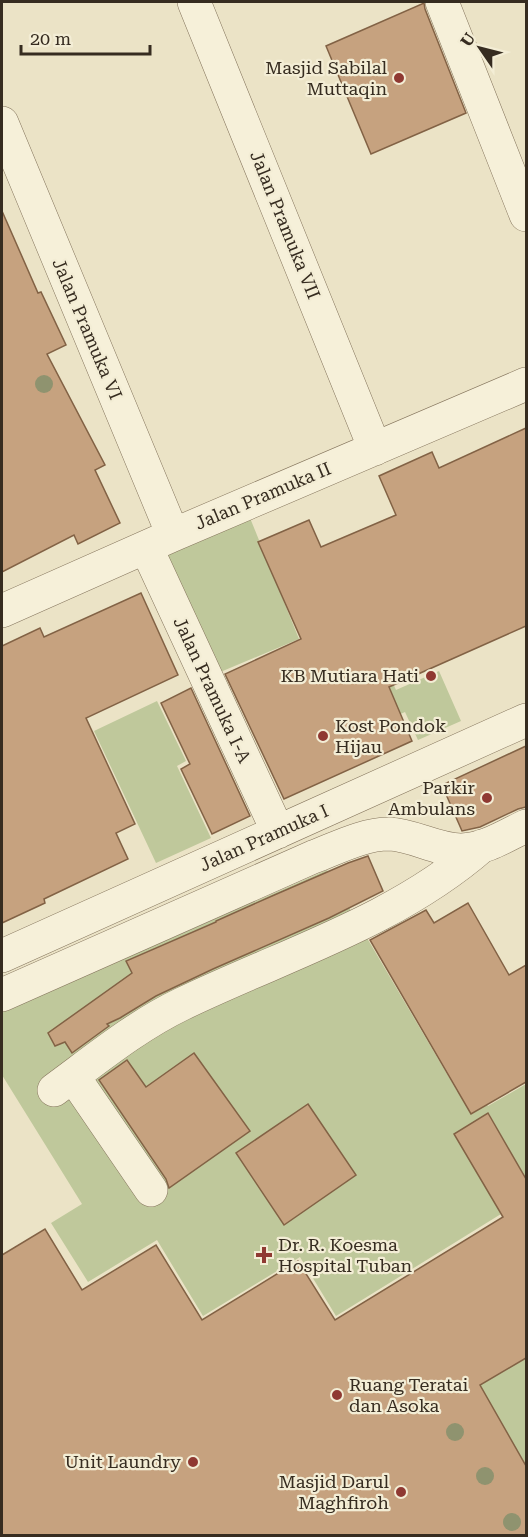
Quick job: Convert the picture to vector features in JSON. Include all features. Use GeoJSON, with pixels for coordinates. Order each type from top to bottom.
{"type":"FeatureCollection","features":[{"type":"Feature","properties":{"kind":"street","name":"Jalan Pramuka VII"},"geometry":{"type":"LineString","coordinates":[[194,2],[375,449]]}},
{"type":"Feature","properties":{"kind":"street"},"geometry":{"type":"LineString","coordinates":[[442,2],[526,215]]}},
{"type":"Feature","properties":{"kind":"street","name":"Jalan Pramuka VI"},"geometry":{"type":"LineString","coordinates":[[2,123],[159,541]]}},
{"type":"Feature","properties":{"kind":"street","name":"Jalan Pramuka II"},"geometry":{"type":"LineString","coordinates":[[4,603],[159,541],[526,384]]}},
{"type":"Feature","properties":{"kind":"street","name":"Jalan Pramuka I-A"},"geometry":{"type":"LineString","coordinates":[[159,541],[278,832]]}},
{"type":"Feature","properties":{"kind":"street","name":"Jalan Pramuka I"},"geometry":{"type":"LineString","coordinates":[[2,956],[526,720]]}},
{"type":"Feature","properties":{"kind":"street"},"geometry":{"type":"LineString","coordinates":[[2,995],[313,857],[354,842],[387,834],[406,836],[461,850],[482,846],[526,826]]}},
{"type":"Feature","properties":{"kind":"street"},"geometry":{"type":"LineString","coordinates":[[151,1190],[63,1083],[153,1019],[387,910],[426,888],[482,846]]}},
{"type":"Feature","properties":{"kind":"green space"},"geometry":{"type":"Polygon","coordinates":[[[248,513],[299,639],[218,673],[160,549],[248,513]]]}},
{"type":"Feature","properties":{"kind":"green space"},"geometry":{"type":"Polygon","coordinates":[[[361,613],[396,690],[439,671],[461,721],[418,740],[405,712],[360,732],[361,613]]]}},
{"type":"Feature","properties":{"kind":"green space"},"geometry":{"type":"Polygon","coordinates":[[[157,701],[186,761],[177,766],[211,838],[156,863],[94,731],[157,701]]]}},
{"type":"Feature","properties":{"kind":"green space"},"geometry":{"type":"Polygon","coordinates":[[[327,870],[457,1091],[473,1082],[488,1106],[526,1084],[526,1179],[489,1114],[454,1134],[501,1214],[336,1316],[300,1257],[203,1316],[157,1240],[88,1282],[51,1223],[82,1204],[2,1075],[2,1012],[327,870]]]}},
{"type":"Feature","properties":{"kind":"green space"},"geometry":{"type":"Polygon","coordinates":[[[526,1358],[526,1466],[480,1385],[526,1358]]]}},
{"type":"Feature","properties":{"kind":"building","name":"Masjid Sabilal Muttaqin"},"geometry":{"type":"Polygon","coordinates":[[[424,3],[466,113],[371,154],[326,46],[424,3]]]}},
{"type":"Feature","properties":{"kind":"building"},"geometry":{"type":"Polygon","coordinates":[[[2,211],[38,293],[41,292],[66,345],[47,354],[105,465],[95,470],[120,523],[78,544],[74,535],[2,572],[2,211]]]}},
{"type":"Feature","properties":{"kind":"building"},"geometry":{"type":"Polygon","coordinates":[[[526,428],[526,626],[389,687],[412,741],[284,799],[225,674],[301,639],[258,542],[309,520],[321,547],[396,515],[379,476],[432,452],[439,468],[526,428]]]}},
{"type":"Feature","properties":{"kind":"building"},"geometry":{"type":"Polygon","coordinates":[[[141,593],[178,675],[86,718],[135,824],[116,833],[128,859],[44,899],[45,903],[2,923],[2,646],[40,628],[44,637],[141,593]]]}},
{"type":"Feature","properties":{"kind":"building"},"geometry":{"type":"Polygon","coordinates":[[[191,688],[250,816],[212,834],[181,769],[190,764],[161,703],[191,688]]]}},
{"type":"Feature","properties":{"kind":"building","name":"Parkir Ambulans"},"geometry":{"type":"Polygon","coordinates":[[[526,746],[526,807],[480,827],[462,831],[442,785],[526,746]]]}},
{"type":"Feature","properties":{"kind":"building"},"geometry":{"type":"Polygon","coordinates":[[[368,856],[383,891],[329,918],[156,996],[107,1024],[109,1026],[72,1053],[65,1042],[55,1046],[48,1033],[132,973],[126,961],[368,856]]]}},
{"type":"Feature","properties":{"kind":"building"},"geometry":{"type":"Polygon","coordinates":[[[468,903],[509,975],[526,965],[526,1082],[471,1114],[370,940],[426,910],[434,923],[468,903]]]}},
{"type":"Feature","properties":{"kind":"building"},"geometry":{"type":"Polygon","coordinates":[[[194,1053],[250,1131],[169,1188],[166,1179],[99,1080],[127,1060],[146,1087],[194,1053]]]}},
{"type":"Feature","properties":{"kind":"building"},"geometry":{"type":"Polygon","coordinates":[[[308,1104],[356,1175],[284,1225],[236,1153],[308,1104]]]}},
{"type":"Feature","properties":{"kind":"building"},"geometry":{"type":"Polygon","coordinates":[[[488,1113],[526,1179],[526,1358],[480,1385],[526,1466],[526,1536],[2,1536],[2,1255],[45,1229],[82,1290],[156,1245],[202,1320],[298,1261],[335,1320],[503,1217],[454,1134],[488,1113]]]}},
{"type":"Feature","properties":{"kind":"place","name":"Masjid Sabilal Muttaqin"},"geometry":{"type":"Point","coordinates":[399,78]}},
{"type":"Feature","properties":{"kind":"place","name":"KB Mutiara Hati"},"geometry":{"type":"Point","coordinates":[431,676]}},
{"type":"Feature","properties":{"kind":"place","name":"Kost Pondok Hijau"},"geometry":{"type":"Point","coordinates":[323,736]}},
{"type":"Feature","properties":{"kind":"place","name":"Parkir Ambulans"},"geometry":{"type":"Point","coordinates":[487,798]}},
{"type":"Feature","properties":{"kind":"place","name":"Dr. R. Koesma Hospital Tuban"},"geometry":{"type":"Point","coordinates":[264,1255]}},
{"type":"Feature","properties":{"kind":"place","name":"Ruang Teratai dan Asoka"},"geometry":{"type":"Point","coordinates":[337,1395]}},
{"type":"Feature","properties":{"kind":"place","name":"Unit Laundry"},"geometry":{"type":"Point","coordinates":[193,1462]}},
{"type":"Feature","properties":{"kind":"place","name":"Masjid Darul Maghfiroh"},"geometry":{"type":"Point","coordinates":[401,1492]}}]}
